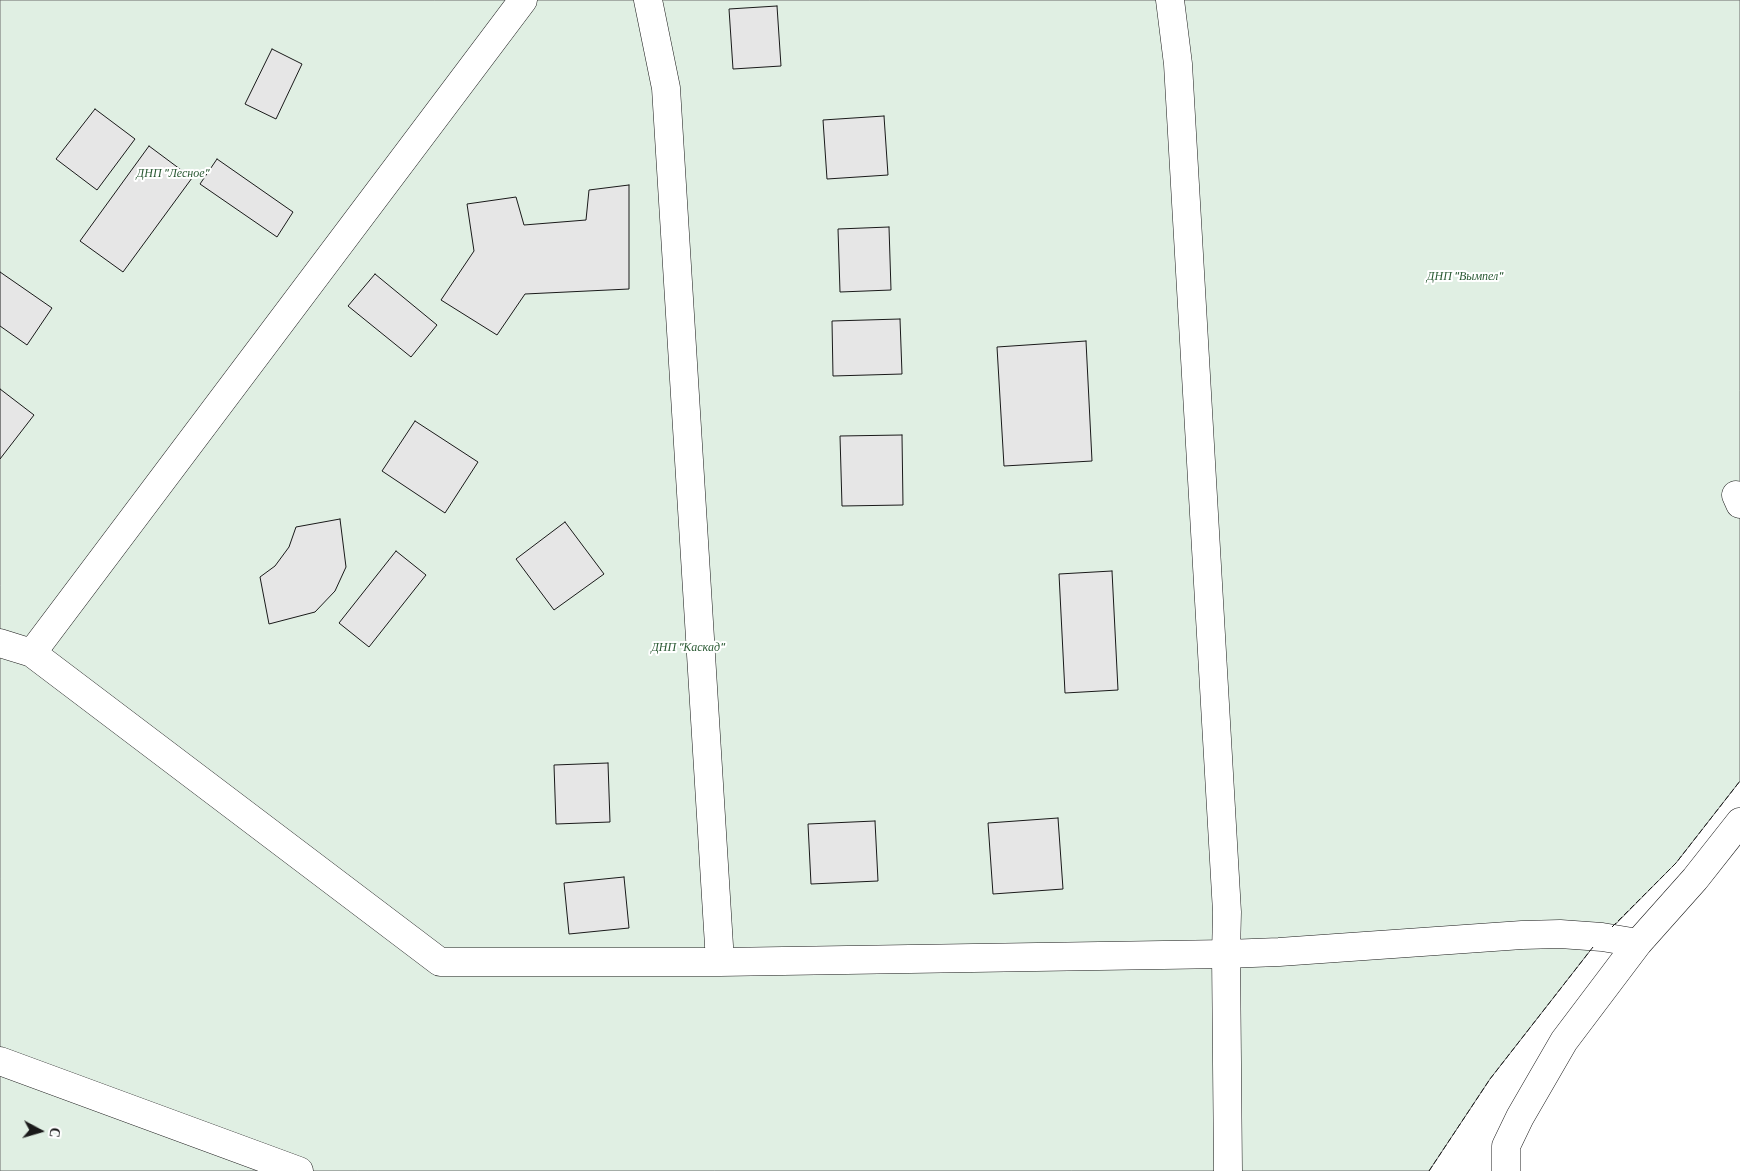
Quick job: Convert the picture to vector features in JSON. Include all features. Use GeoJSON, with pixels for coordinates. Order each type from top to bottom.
{"type":"FeatureCollection","features":[{"type":"Feature","properties":{"kind":"street"},"geometry":{"type":"LineString","coordinates":[[32,653],[523,0]]}},
{"type":"Feature","properties":{"kind":"street"},"geometry":{"type":"LineString","coordinates":[[648,0],[666,88],[720,962]]}},
{"type":"Feature","properties":{"kind":"street"},"geometry":{"type":"LineString","coordinates":[[1170,0],[1178,64],[1226,902],[1228,1171]]}},
{"type":"Feature","properties":{"kind":"street"},"geometry":{"type":"LineString","coordinates":[[0,643],[32,653],[440,962],[720,962],[1226,954],[1560,934],[1638,943]]}},
{"type":"Feature","properties":{"kind":"street"},"geometry":{"type":"LineString","coordinates":[[1506,1171],[1506,1146],[1520,1117],[1559,1049],[1638,943],[1695,880],[1740,822]]}},
{"type":"Feature","properties":{"kind":"street"},"geometry":{"type":"LineString","coordinates":[[0,1061],[299,1171]]}},
{"type":"Feature","properties":{"kind":"green space","name":"ДНП \"Каскад\""},"geometry":{"type":"Polygon","coordinates":[[[0,0],[1740,0],[1740,781],[1676,863],[1593,947],[1490,1079],[1429,1171],[0,1171],[0,0]]]}},
{"type":"Feature","properties":{"kind":"building"},"geometry":{"type":"Polygon","coordinates":[[[777,6],[781,66],[733,69],[729,9],[777,6]]]}},
{"type":"Feature","properties":{"kind":"building"},"geometry":{"type":"Polygon","coordinates":[[[272,49],[302,64],[276,119],[245,104],[272,49]]]}},
{"type":"Feature","properties":{"kind":"building"},"geometry":{"type":"Polygon","coordinates":[[[95,109],[135,139],[97,190],[56,159],[95,109]]]}},
{"type":"Feature","properties":{"kind":"building"},"geometry":{"type":"Polygon","coordinates":[[[884,116],[888,175],[827,179],[823,120],[884,116]]]}},
{"type":"Feature","properties":{"kind":"building"},"geometry":{"type":"Polygon","coordinates":[[[149,146],[192,178],[123,272],[80,241],[149,146]]]}},
{"type":"Feature","properties":{"kind":"building"},"geometry":{"type":"Polygon","coordinates":[[[217,159],[293,212],[277,237],[200,184],[217,159]]]}},
{"type":"Feature","properties":{"kind":"building"},"geometry":{"type":"Polygon","coordinates":[[[629,185],[629,289],[525,294],[497,335],[441,300],[474,251],[467,204],[516,197],[524,225],[586,220],[589,190],[629,185]]]}},
{"type":"Feature","properties":{"kind":"building"},"geometry":{"type":"Polygon","coordinates":[[[889,227],[891,290],[840,292],[838,229],[889,227]]]}},
{"type":"Feature","properties":{"kind":"building"},"geometry":{"type":"Polygon","coordinates":[[[0,272],[52,308],[27,345],[0,326],[0,272]]]}},
{"type":"Feature","properties":{"kind":"building"},"geometry":{"type":"Polygon","coordinates":[[[375,274],[437,325],[411,357],[348,306],[375,274]]]}},
{"type":"Feature","properties":{"kind":"building"},"geometry":{"type":"Polygon","coordinates":[[[900,319],[902,374],[833,376],[832,321],[900,319]]]}},
{"type":"Feature","properties":{"kind":"building"},"geometry":{"type":"Polygon","coordinates":[[[1086,341],[1092,461],[1004,466],[997,347],[1086,341]]]}},
{"type":"Feature","properties":{"kind":"building"},"geometry":{"type":"Polygon","coordinates":[[[0,389],[34,415],[0,459],[0,389]]]}},
{"type":"Feature","properties":{"kind":"building"},"geometry":{"type":"Polygon","coordinates":[[[415,421],[478,462],[445,513],[382,471],[415,421]]]}},
{"type":"Feature","properties":{"kind":"building"},"geometry":{"type":"Polygon","coordinates":[[[902,435],[903,505],[842,506],[840,436],[902,435]]]}},
{"type":"Feature","properties":{"kind":"building"},"geometry":{"type":"Polygon","coordinates":[[[340,519],[346,567],[335,591],[315,612],[269,624],[260,577],[275,566],[289,547],[296,527],[340,519]]]}},
{"type":"Feature","properties":{"kind":"building"},"geometry":{"type":"Polygon","coordinates":[[[565,522],[604,574],[554,610],[516,559],[565,522]]]}},
{"type":"Feature","properties":{"kind":"building"},"geometry":{"type":"Polygon","coordinates":[[[396,551],[426,575],[369,647],[339,623],[396,551]]]}},
{"type":"Feature","properties":{"kind":"building"},"geometry":{"type":"Polygon","coordinates":[[[1112,571],[1118,690],[1065,693],[1059,574],[1112,571]]]}},
{"type":"Feature","properties":{"kind":"building"},"geometry":{"type":"Polygon","coordinates":[[[608,763],[610,822],[556,824],[554,765],[608,763]]]}},
{"type":"Feature","properties":{"kind":"building"},"geometry":{"type":"Polygon","coordinates":[[[1058,818],[1063,889],[993,894],[988,823],[1058,818]]]}},
{"type":"Feature","properties":{"kind":"building"},"geometry":{"type":"Polygon","coordinates":[[[875,821],[878,881],[811,884],[808,824],[875,821]]]}},
{"type":"Feature","properties":{"kind":"building"},"geometry":{"type":"Polygon","coordinates":[[[624,877],[629,928],[569,934],[564,883],[624,877]]]}},
{"type":"Feature","properties":{"kind":"fence"},"geometry":{"type":"LineString","coordinates":[[1612,927],[1676,863],[1740,781]]}},
{"type":"Feature","properties":{"kind":"fence"},"geometry":{"type":"LineString","coordinates":[[1429,1171],[1490,1079],[1593,947]]}},
{"type":"Feature","properties":{"kind":"park label","name":"ДНП \"Лесное\""},"geometry":{"type":"Point","coordinates":[173,173]}},
{"type":"Feature","properties":{"kind":"park label","name":"ДНП \"Вымпел\""},"geometry":{"type":"Point","coordinates":[1465,276]}}]}
